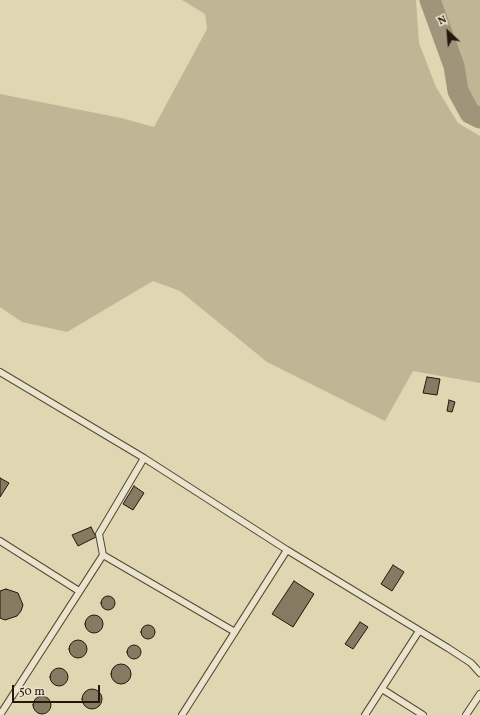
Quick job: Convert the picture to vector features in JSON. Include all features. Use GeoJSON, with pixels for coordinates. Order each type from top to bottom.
{"type":"FeatureCollection","features":[{"type":"Feature","properties":{"kind":"lane"},"geometry":{"type":"LineString","coordinates":[[1,374],[144,458],[287,550],[471,663],[480,673]]}},
{"type":"Feature","properties":{"kind":"lane"},"geometry":{"type":"LineString","coordinates":[[0,715],[103,555],[99,534],[144,458]]}},
{"type":"Feature","properties":{"kind":"lane"},"geometry":{"type":"LineString","coordinates":[[0,541],[79,591]]}},
{"type":"Feature","properties":{"kind":"lane"},"geometry":{"type":"LineString","coordinates":[[182,715],[287,550]]}},
{"type":"Feature","properties":{"kind":"lane"},"geometry":{"type":"LineString","coordinates":[[103,555],[235,632]]}},
{"type":"Feature","properties":{"kind":"lane"},"geometry":{"type":"LineString","coordinates":[[366,715],[419,631]]}},
{"type":"Feature","properties":{"kind":"lane"},"geometry":{"type":"LineString","coordinates":[[382,690],[423,715]]}},
{"type":"Feature","properties":{"kind":"lane"},"geometry":{"type":"LineString","coordinates":[[466,715],[480,694]]}},
{"type":"Feature","properties":{"kind":"shaded area"},"geometry":{"type":"Polygon","coordinates":[[[182,0],[416,0],[419,43],[436,87],[458,123],[480,136],[480,383],[413,371],[385,421],[267,362],[180,291],[153,281],[67,332],[22,322],[0,307],[0,94],[121,118],[154,127],[207,29],[205,14],[182,0]]]}},
{"type":"Feature","properties":{"kind":"shaded area"},"geometry":{"type":"Polygon","coordinates":[[[436,0],[480,0],[480,108],[473,100],[462,82],[436,0]]]}},
{"type":"Feature","properties":{"kind":"building"},"geometry":{"type":"Polygon","coordinates":[[[427,377],[440,379],[437,395],[423,393],[427,377]]]}},
{"type":"Feature","properties":{"kind":"building"},"geometry":{"type":"Polygon","coordinates":[[[449,400],[455,402],[452,412],[447,411],[449,400]]]}},
{"type":"Feature","properties":{"kind":"building"},"geometry":{"type":"Polygon","coordinates":[[[0,478],[9,483],[0,497],[0,478]]]}},
{"type":"Feature","properties":{"kind":"building"},"geometry":{"type":"Polygon","coordinates":[[[134,486],[144,493],[133,510],[123,504],[134,486]]]}},
{"type":"Feature","properties":{"kind":"building"},"geometry":{"type":"Polygon","coordinates":[[[91,527],[96,537],[78,546],[72,535],[91,527]]]}},
{"type":"Feature","properties":{"kind":"building"},"geometry":{"type":"Polygon","coordinates":[[[393,565],[404,572],[392,591],[381,584],[393,565]]]}},
{"type":"Feature","properties":{"kind":"building"},"geometry":{"type":"Polygon","coordinates":[[[294,581],[314,594],[293,627],[272,614],[294,581]]]}},
{"type":"Feature","properties":{"kind":"building"},"geometry":{"type":"Polygon","coordinates":[[[6,589],[18,593],[23,605],[17,616],[5,620],[0,618],[0,591],[6,589]]]}},
{"type":"Feature","properties":{"kind":"building"},"geometry":{"type":"Polygon","coordinates":[[[105,596],[111,596],[115,600],[115,606],[111,610],[105,610],[101,606],[101,600],[105,596]]]}},
{"type":"Feature","properties":{"kind":"building"},"geometry":{"type":"Polygon","coordinates":[[[94,615],[100,618],[103,624],[100,630],[94,633],[88,630],[85,624],[88,618],[94,615]]]}},
{"type":"Feature","properties":{"kind":"building"},"geometry":{"type":"Polygon","coordinates":[[[360,622],[368,627],[353,649],[345,644],[360,622]]]}},
{"type":"Feature","properties":{"kind":"building"},"geometry":{"type":"Polygon","coordinates":[[[145,625],[151,625],[155,629],[155,635],[151,639],[145,639],[141,635],[141,629],[145,625]]]}},
{"type":"Feature","properties":{"kind":"building"},"geometry":{"type":"Polygon","coordinates":[[[78,640],[84,643],[87,649],[84,655],[78,658],[72,655],[69,649],[72,643],[78,640]]]}},
{"type":"Feature","properties":{"kind":"building"},"geometry":{"type":"Polygon","coordinates":[[[131,645],[137,645],[141,649],[141,655],[137,659],[131,659],[127,655],[127,649],[131,645]]]}},
{"type":"Feature","properties":{"kind":"building"},"geometry":{"type":"Polygon","coordinates":[[[121,664],[128,667],[131,674],[128,681],[121,684],[114,681],[111,674],[114,667],[121,664]]]}},
{"type":"Feature","properties":{"kind":"building"},"geometry":{"type":"Polygon","coordinates":[[[59,668],[65,671],[68,677],[65,683],[59,686],[53,683],[50,677],[53,671],[59,668]]]}},
{"type":"Feature","properties":{"kind":"building"},"geometry":{"type":"Polygon","coordinates":[[[92,689],[99,692],[102,699],[99,706],[92,709],[85,706],[82,699],[85,692],[92,689]]]}},
{"type":"Feature","properties":{"kind":"building"},"geometry":{"type":"Polygon","coordinates":[[[42,696],[48,699],[51,705],[48,711],[42,714],[36,711],[33,705],[36,699],[42,696]]]}},
{"type":"Feature","properties":{"kind":"waterway"},"geometry":{"type":"LineString","coordinates":[[430,0],[454,66],[458,91],[470,113],[480,118]]}}]}
